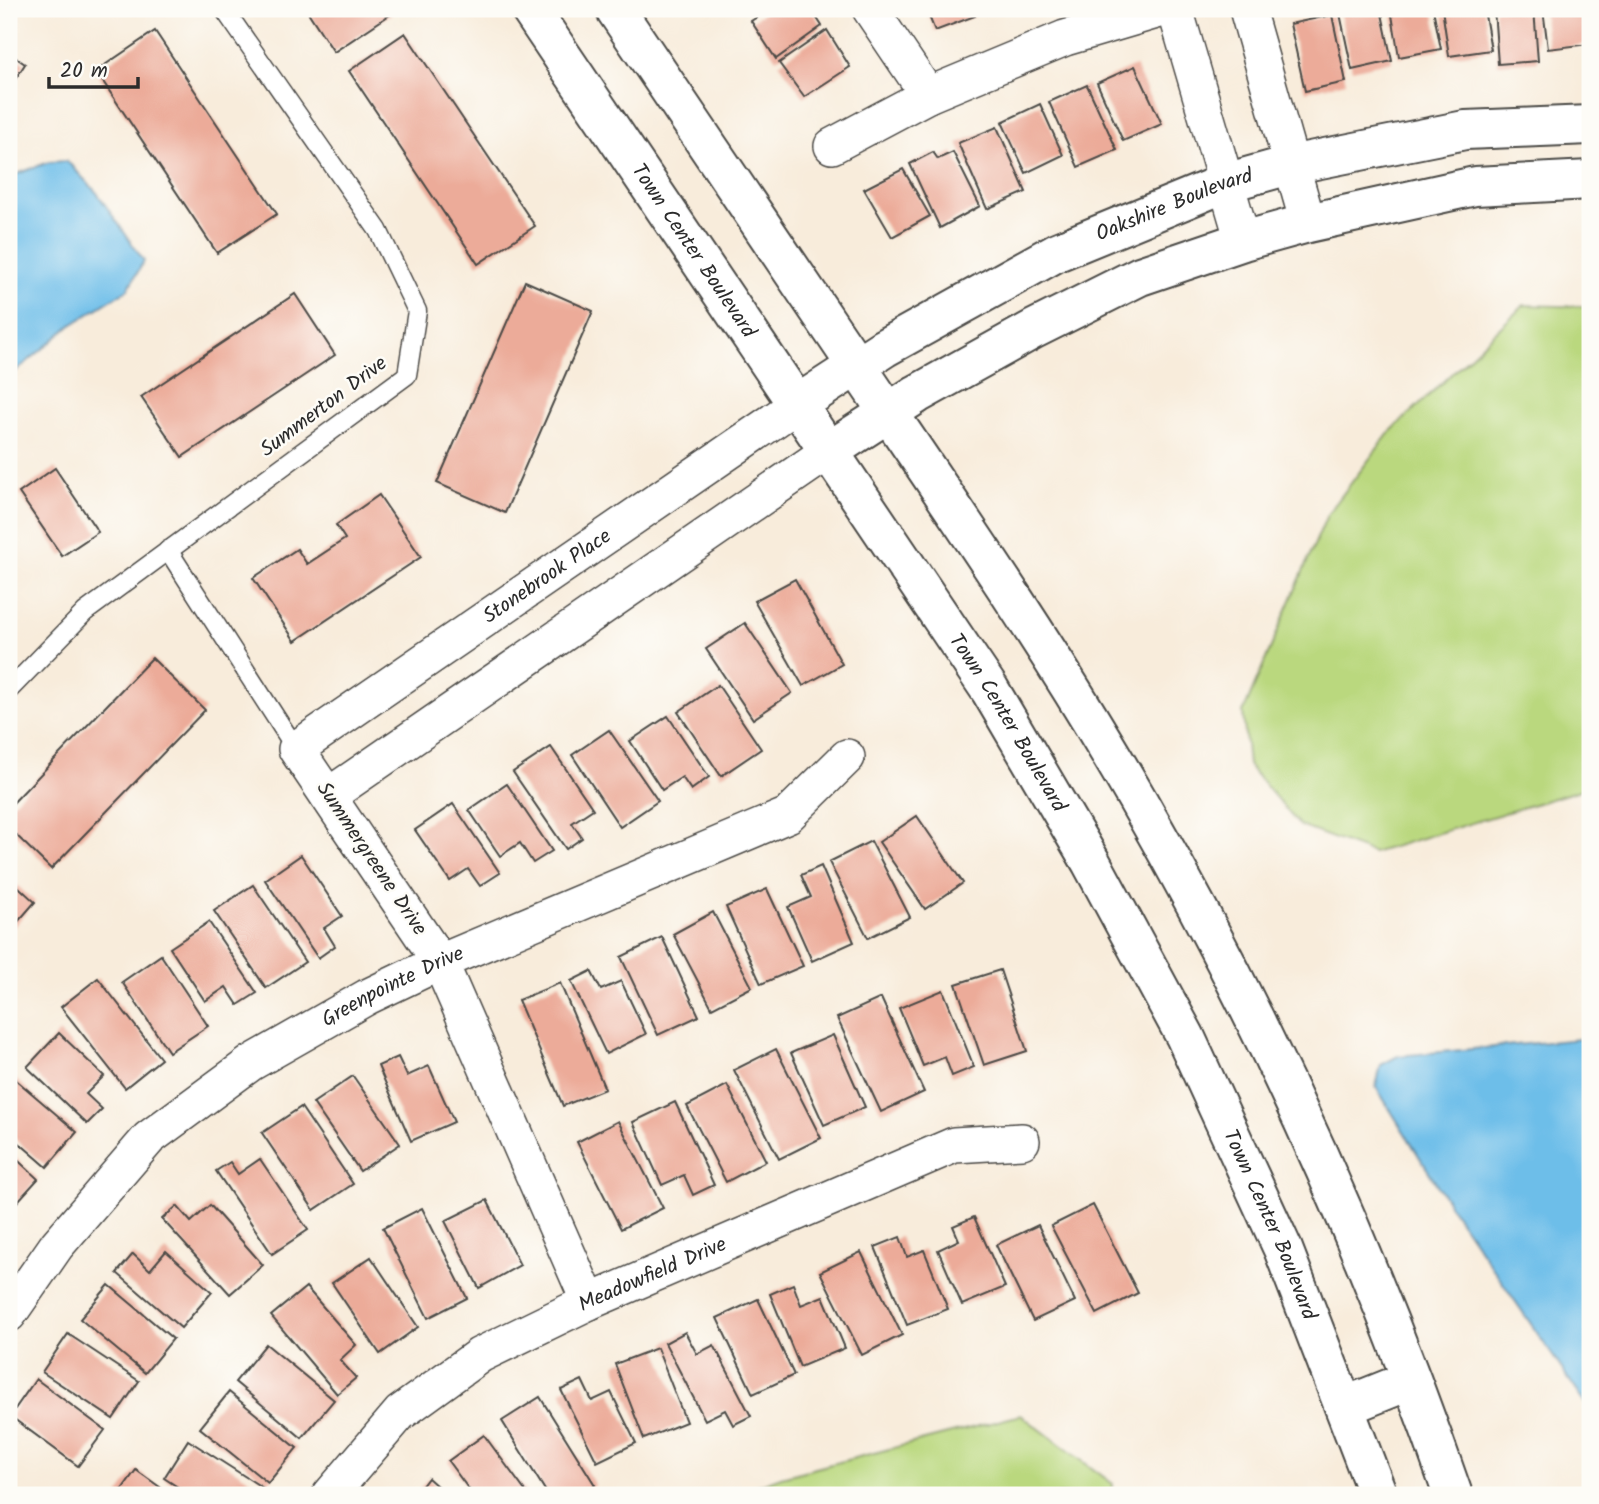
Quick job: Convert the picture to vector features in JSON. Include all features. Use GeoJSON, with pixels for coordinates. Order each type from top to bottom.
{"type":"FeatureCollection","features":[{"type":"Feature","properties":{"kind":"main road","name":"Town Center Boulevard"},"geometry":{"type":"LineString","coordinates":[[530,9],[990,690],[1104,885],[1191,1049],[1283,1249],[1346,1406],[1378,1495]]}},
{"type":"Feature","properties":{"kind":"main road"},"geometry":{"type":"LineString","coordinates":[[615,9],[1052,658],[1136,798],[1212,934],[1292,1097],[1354,1234],[1453,1495]]}},
{"type":"Feature","properties":{"kind":"main road","name":"Oakshire Boulevard"},"geometry":{"type":"LineString","coordinates":[[798,404],[857,366],[1057,252],[1225,183],[1290,165],[1465,130],[1590,125]]}},
{"type":"Feature","properties":{"kind":"main road"},"geometry":{"type":"LineString","coordinates":[[829,451],[889,413],[1034,330],[1140,276],[1243,241],[1308,223],[1475,186],[1590,180]]}},
{"type":"Feature","properties":{"kind":"main road"},"geometry":{"type":"LineString","coordinates":[[1346,1406],[1411,1380]]}},
{"type":"Feature","properties":{"kind":"street"},"geometry":{"type":"LineString","coordinates":[[870,9],[928,95]]}},
{"type":"Feature","properties":{"kind":"street"},"geometry":{"type":"LineString","coordinates":[[832,146],[928,95],[1065,38],[1163,9]]}},
{"type":"Feature","properties":{"kind":"street"},"geometry":{"type":"LineString","coordinates":[[1175,9],[1243,241]]}},
{"type":"Feature","properties":{"kind":"street"},"geometry":{"type":"LineString","coordinates":[[1247,9],[1308,223]]}},
{"type":"Feature","properties":{"kind":"street","name":"Stonebrook Place"},"geometry":{"type":"LineString","coordinates":[[296,749],[798,404]]}},
{"type":"Feature","properties":{"kind":"street"},"geometry":{"type":"LineString","coordinates":[[328,796],[829,451]]}},
{"type":"Feature","properties":{"kind":"street","name":"Summergreene Drive"},"geometry":{"type":"LineString","coordinates":[[296,749],[440,962],[589,1303]]}},
{"type":"Feature","properties":{"kind":"street","name":"Greenpointe Drive"},"geometry":{"type":"LineString","coordinates":[[9,1314],[57,1245],[149,1138],[251,1063],[367,997],[440,962],[788,815],[847,757]]}},
{"type":"Feature","properties":{"kind":"street","name":"Meadowfield Drive"},"geometry":{"type":"LineString","coordinates":[[330,1495],[400,1413],[480,1354],[589,1303],[954,1145],[1022,1141]]}},
{"type":"Feature","properties":{"kind":"lane","name":"Summerton Drive"},"geometry":{"type":"LineString","coordinates":[[9,690],[85,612],[407,375],[417,311],[378,230],[224,9]]}},
{"type":"Feature","properties":{"kind":"lane","name":"Summergreene Drive"},"geometry":{"type":"LineString","coordinates":[[168,550],[296,749]]}},
{"type":"Feature","properties":{"kind":"green space"},"geometry":{"type":"Polygon","coordinates":[[[1524,305],[1590,307],[1590,787],[1373,853],[1300,826],[1248,765],[1243,713],[1327,515],[1390,432],[1524,305]]]}},
{"type":"Feature","properties":{"kind":"green space"},"geometry":{"type":"Polygon","coordinates":[[[1021,1415],[1113,1484],[1112,1495],[732,1495],[781,1477],[1021,1415]]]}},
{"type":"Feature","properties":{"kind":"water"},"geometry":{"type":"Polygon","coordinates":[[[67,161],[97,193],[144,261],[128,289],[70,326],[9,377],[9,177],[49,162],[67,161]]]}},
{"type":"Feature","properties":{"kind":"water"},"geometry":{"type":"Polygon","coordinates":[[[1590,1038],[1590,1410],[1454,1212],[1376,1087],[1381,1065],[1398,1056],[1590,1038]]]}},
{"type":"Feature","properties":{"kind":"building"},"geometry":{"type":"Polygon","coordinates":[[[306,9],[388,9],[391,14],[334,52],[306,9]]]}},
{"type":"Feature","properties":{"kind":"building"},"geometry":{"type":"Polygon","coordinates":[[[770,9],[811,9],[822,26],[776,59],[751,21],[770,9]]]}},
{"type":"Feature","properties":{"kind":"building"},"geometry":{"type":"Polygon","coordinates":[[[926,9],[973,9],[975,16],[935,31],[926,9]]]}},
{"type":"Feature","properties":{"kind":"building"},"geometry":{"type":"Polygon","coordinates":[[[1339,9],[1381,9],[1392,61],[1352,70],[1339,9]]]}},
{"type":"Feature","properties":{"kind":"building"},"geometry":{"type":"Polygon","coordinates":[[[1391,9],[1433,9],[1441,49],[1399,57],[1391,9]]]}},
{"type":"Feature","properties":{"kind":"building"},"geometry":{"type":"Polygon","coordinates":[[[1442,9],[1484,9],[1491,50],[1449,56],[1442,9]]]}},
{"type":"Feature","properties":{"kind":"building"},"geometry":{"type":"Polygon","coordinates":[[[1494,9],[1534,9],[1538,61],[1498,64],[1494,9]]]}},
{"type":"Feature","properties":{"kind":"building"},"geometry":{"type":"Polygon","coordinates":[[[1543,9],[1585,9],[1590,44],[1548,49],[1543,9]]]}},
{"type":"Feature","properties":{"kind":"building"},"geometry":{"type":"Polygon","coordinates":[[[1332,15],[1346,82],[1305,91],[1290,24],[1332,15]]]}},
{"type":"Feature","properties":{"kind":"building"},"geometry":{"type":"Polygon","coordinates":[[[827,30],[850,67],[804,97],[779,63],[827,30]]]}},
{"type":"Feature","properties":{"kind":"building"},"geometry":{"type":"Polygon","coordinates":[[[155,31],[277,214],[217,253],[96,71],[155,31]]]}},
{"type":"Feature","properties":{"kind":"building"},"geometry":{"type":"Polygon","coordinates":[[[405,33],[535,226],[478,264],[349,71],[405,33]]]}},
{"type":"Feature","properties":{"kind":"building"},"geometry":{"type":"Polygon","coordinates":[[[9,53],[25,64],[9,89],[9,53]]]}},
{"type":"Feature","properties":{"kind":"building"},"geometry":{"type":"Polygon","coordinates":[[[1135,66],[1162,124],[1123,141],[1097,83],[1135,66]]]}},
{"type":"Feature","properties":{"kind":"building"},"geometry":{"type":"Polygon","coordinates":[[[1087,85],[1117,150],[1078,167],[1049,102],[1087,85]]]}},
{"type":"Feature","properties":{"kind":"building"},"geometry":{"type":"Polygon","coordinates":[[[1040,104],[1063,155],[1026,173],[1002,122],[1040,104]]]}},
{"type":"Feature","properties":{"kind":"building"},"geometry":{"type":"Polygon","coordinates":[[[997,127],[1026,192],[987,209],[958,143],[997,127]]]}},
{"type":"Feature","properties":{"kind":"building"},"geometry":{"type":"Polygon","coordinates":[[[933,152],[938,159],[953,152],[980,206],[940,228],[910,164],[933,152]]]}},
{"type":"Feature","properties":{"kind":"building"},"geometry":{"type":"Polygon","coordinates":[[[903,169],[930,216],[892,237],[864,189],[903,169]]]}},
{"type":"Feature","properties":{"kind":"building"},"geometry":{"type":"Polygon","coordinates":[[[525,281],[593,311],[505,513],[437,483],[525,281]]]}},
{"type":"Feature","properties":{"kind":"building"},"geometry":{"type":"Polygon","coordinates":[[[295,294],[335,355],[182,457],[141,397],[295,294]]]}},
{"type":"Feature","properties":{"kind":"building"},"geometry":{"type":"Polygon","coordinates":[[[55,468],[98,532],[62,556],[19,493],[55,468]]]}},
{"type":"Feature","properties":{"kind":"building"},"geometry":{"type":"Polygon","coordinates":[[[379,495],[421,557],[295,641],[253,578],[297,549],[307,564],[345,539],[336,525],[379,495]]]}},
{"type":"Feature","properties":{"kind":"building"},"geometry":{"type":"Polygon","coordinates":[[[795,579],[842,664],[803,686],[754,601],[795,579]]]}},
{"type":"Feature","properties":{"kind":"building"},"geometry":{"type":"Polygon","coordinates":[[[745,623],[792,693],[753,719],[706,649],[745,623]]]}},
{"type":"Feature","properties":{"kind":"building"},"geometry":{"type":"Polygon","coordinates":[[[152,658],[205,710],[51,869],[9,828],[9,807],[152,658]]]}},
{"type":"Feature","properties":{"kind":"building"},"geometry":{"type":"Polygon","coordinates":[[[718,685],[761,749],[721,776],[678,712],[718,685]]]}},
{"type":"Feature","properties":{"kind":"building"},"geometry":{"type":"Polygon","coordinates":[[[668,716],[709,777],[691,790],[682,777],[662,790],[630,741],[668,716]]]}},
{"type":"Feature","properties":{"kind":"building"},"geometry":{"type":"Polygon","coordinates":[[[609,730],[658,801],[620,827],[572,755],[609,730]]]}},
{"type":"Feature","properties":{"kind":"building"},"geometry":{"type":"Polygon","coordinates":[[[551,747],[593,809],[572,823],[582,838],[566,849],[513,772],[551,747]]]}},
{"type":"Feature","properties":{"kind":"building"},"geometry":{"type":"Polygon","coordinates":[[[507,784],[552,851],[533,863],[520,843],[500,856],[469,810],[507,784]]]}},
{"type":"Feature","properties":{"kind":"building"},"geometry":{"type":"Polygon","coordinates":[[[453,804],[500,873],[480,886],[468,869],[450,881],[415,830],[453,804]]]}},
{"type":"Feature","properties":{"kind":"building"},"geometry":{"type":"Polygon","coordinates":[[[917,816],[963,883],[925,909],[879,842],[917,816]]]}},
{"type":"Feature","properties":{"kind":"building"},"geometry":{"type":"Polygon","coordinates":[[[871,841],[910,917],[868,938],[829,862],[871,841]]]}},
{"type":"Feature","properties":{"kind":"building"},"geometry":{"type":"Polygon","coordinates":[[[301,855],[342,916],[324,928],[335,946],[318,958],[265,880],[301,855]]]}},
{"type":"Feature","properties":{"kind":"building"},"geometry":{"type":"Polygon","coordinates":[[[821,866],[854,942],[812,961],[788,907],[811,897],[801,875],[821,866]]]}},
{"type":"Feature","properties":{"kind":"building"},"geometry":{"type":"Polygon","coordinates":[[[9,878],[35,902],[9,932],[9,878]]]}},
{"type":"Feature","properties":{"kind":"building"},"geometry":{"type":"Polygon","coordinates":[[[253,885],[305,962],[266,988],[214,911],[253,885]]]}},
{"type":"Feature","properties":{"kind":"building"},"geometry":{"type":"Polygon","coordinates":[[[767,889],[803,966],[761,984],[726,907],[767,889]]]}},
{"type":"Feature","properties":{"kind":"building"},"geometry":{"type":"Polygon","coordinates":[[[713,912],[752,987],[712,1008],[673,934],[713,912]]]}},
{"type":"Feature","properties":{"kind":"building"},"geometry":{"type":"Polygon","coordinates":[[[209,922],[257,993],[238,1005],[226,987],[205,1001],[170,948],[209,922]]]}},
{"type":"Feature","properties":{"kind":"building"},"geometry":{"type":"Polygon","coordinates":[[[662,937],[699,1016],[658,1035],[621,957],[662,937]]]}},
{"type":"Feature","properties":{"kind":"building"},"geometry":{"type":"Polygon","coordinates":[[[161,955],[208,1026],[169,1052],[122,982],[161,955]]]}},
{"type":"Feature","properties":{"kind":"building"},"geometry":{"type":"Polygon","coordinates":[[[1000,970],[1027,1051],[984,1065],[956,984],[1000,970]]]}},
{"type":"Feature","properties":{"kind":"building"},"geometry":{"type":"Polygon","coordinates":[[[591,971],[601,990],[621,981],[646,1034],[606,1054],[571,981],[591,971]]]}},
{"type":"Feature","properties":{"kind":"building"},"geometry":{"type":"Polygon","coordinates":[[[98,978],[161,1059],[125,1088],[61,1007],[98,978]]]}},
{"type":"Feature","properties":{"kind":"building"},"geometry":{"type":"Polygon","coordinates":[[[560,983],[605,1089],[563,1106],[518,1000],[560,983]]]}},
{"type":"Feature","properties":{"kind":"building"},"geometry":{"type":"Polygon","coordinates":[[[943,990],[974,1067],[952,1076],[945,1057],[923,1066],[899,1008],[943,990]]]}},
{"type":"Feature","properties":{"kind":"building"},"geometry":{"type":"Polygon","coordinates":[[[881,998],[924,1092],[881,1112],[837,1018],[881,998]]]}},
{"type":"Feature","properties":{"kind":"building"},"geometry":{"type":"Polygon","coordinates":[[[59,1033],[104,1076],[86,1094],[102,1109],[87,1124],[27,1067],[59,1033]]]}},
{"type":"Feature","properties":{"kind":"building"},"geometry":{"type":"Polygon","coordinates":[[[833,1035],[865,1107],[824,1125],[791,1053],[833,1035]]]}},
{"type":"Feature","properties":{"kind":"building"},"geometry":{"type":"Polygon","coordinates":[[[776,1049],[821,1138],[779,1159],[734,1070],[776,1049]]]}},
{"type":"Feature","properties":{"kind":"building"},"geometry":{"type":"Polygon","coordinates":[[[398,1057],[407,1076],[429,1066],[454,1122],[411,1141],[378,1066],[398,1057]]]}},
{"type":"Feature","properties":{"kind":"building"},"geometry":{"type":"Polygon","coordinates":[[[353,1076],[400,1144],[360,1171],[313,1103],[353,1076]]]}},
{"type":"Feature","properties":{"kind":"building"},"geometry":{"type":"Polygon","coordinates":[[[15,1079],[77,1132],[47,1167],[9,1134],[9,1086],[15,1079]]]}},
{"type":"Feature","properties":{"kind":"building"},"geometry":{"type":"Polygon","coordinates":[[[727,1085],[766,1161],[726,1182],[687,1106],[727,1085]]]}},
{"type":"Feature","properties":{"kind":"building"},"geometry":{"type":"Polygon","coordinates":[[[675,1102],[714,1185],[693,1195],[684,1175],[662,1185],[633,1122],[675,1102]]]}},
{"type":"Feature","properties":{"kind":"building"},"geometry":{"type":"Polygon","coordinates":[[[301,1107],[353,1184],[314,1210],[262,1133],[301,1107]]]}},
{"type":"Feature","properties":{"kind":"building"},"geometry":{"type":"Polygon","coordinates":[[[618,1121],[663,1208],[621,1229],[577,1142],[618,1121]]]}},
{"type":"Feature","properties":{"kind":"building"},"geometry":{"type":"Polygon","coordinates":[[[9,1152],[38,1179],[9,1211],[9,1152]]]}},
{"type":"Feature","properties":{"kind":"building"},"geometry":{"type":"Polygon","coordinates":[[[260,1159],[308,1230],[272,1254],[216,1171],[230,1162],[238,1174],[260,1159]]]}},
{"type":"Feature","properties":{"kind":"building"},"geometry":{"type":"Polygon","coordinates":[[[487,1200],[520,1265],[479,1288],[445,1221],[487,1200]]]}},
{"type":"Feature","properties":{"kind":"building"},"geometry":{"type":"Polygon","coordinates":[[[210,1205],[263,1265],[230,1294],[162,1219],[177,1206],[191,1222],[210,1205]]]}},
{"type":"Feature","properties":{"kind":"building"},"geometry":{"type":"Polygon","coordinates":[[[1093,1205],[1138,1293],[1097,1314],[1051,1226],[1093,1205]]]}},
{"type":"Feature","properties":{"kind":"building"},"geometry":{"type":"Polygon","coordinates":[[[422,1208],[467,1298],[428,1318],[383,1228],[422,1208]]]}},
{"type":"Feature","properties":{"kind":"building"},"geometry":{"type":"Polygon","coordinates":[[[974,1217],[1005,1287],[962,1305],[938,1250],[959,1240],[953,1226],[974,1217]]]}},
{"type":"Feature","properties":{"kind":"building"},"geometry":{"type":"Polygon","coordinates":[[[1038,1225],[1075,1301],[1033,1321],[996,1245],[1038,1225]]]}},
{"type":"Feature","properties":{"kind":"building"},"geometry":{"type":"Polygon","coordinates":[[[900,1237],[907,1257],[924,1250],[948,1309],[907,1325],[875,1247],[900,1237]]]}},
{"type":"Feature","properties":{"kind":"building"},"geometry":{"type":"Polygon","coordinates":[[[166,1251],[212,1292],[181,1328],[117,1273],[133,1254],[150,1270],[166,1251]]]}},
{"type":"Feature","properties":{"kind":"building"},"geometry":{"type":"Polygon","coordinates":[[[861,1252],[902,1335],[862,1355],[820,1272],[861,1252]]]}},
{"type":"Feature","properties":{"kind":"building"},"geometry":{"type":"Polygon","coordinates":[[[371,1257],[418,1327],[380,1354],[332,1283],[371,1257]]]}},
{"type":"Feature","properties":{"kind":"building"},"geometry":{"type":"Polygon","coordinates":[[[793,1284],[801,1305],[823,1296],[845,1348],[800,1367],[770,1294],[793,1284]]]}},
{"type":"Feature","properties":{"kind":"building"},"geometry":{"type":"Polygon","coordinates":[[[109,1285],[173,1339],[145,1373],[80,1319],[109,1285]]]}},
{"type":"Feature","properties":{"kind":"building"},"geometry":{"type":"Polygon","coordinates":[[[306,1287],[356,1345],[340,1360],[356,1378],[337,1394],[271,1316],[306,1287]]]}},
{"type":"Feature","properties":{"kind":"building"},"geometry":{"type":"Polygon","coordinates":[[[758,1299],[794,1375],[753,1394],[717,1318],[758,1299]]]}},
{"type":"Feature","properties":{"kind":"building"},"geometry":{"type":"Polygon","coordinates":[[[685,1332],[697,1354],[714,1345],[751,1416],[733,1425],[725,1410],[705,1420],[665,1343],[685,1332]]]}},
{"type":"Feature","properties":{"kind":"building"},"geometry":{"type":"Polygon","coordinates":[[[68,1334],[139,1381],[113,1419],[42,1372],[68,1334]]]}},
{"type":"Feature","properties":{"kind":"building"},"geometry":{"type":"Polygon","coordinates":[[[266,1344],[334,1400],[302,1438],[235,1382],[266,1344]]]}},
{"type":"Feature","properties":{"kind":"building"},"geometry":{"type":"Polygon","coordinates":[[[657,1348],[686,1422],[644,1439],[615,1364],[657,1348]]]}},
{"type":"Feature","properties":{"kind":"building"},"geometry":{"type":"Polygon","coordinates":[[[36,1379],[105,1430],[78,1466],[10,1416],[36,1379]]]}},
{"type":"Feature","properties":{"kind":"building"},"geometry":{"type":"Polygon","coordinates":[[[582,1380],[592,1401],[611,1392],[636,1443],[597,1462],[561,1390],[582,1380]]]}},
{"type":"Feature","properties":{"kind":"building"},"geometry":{"type":"Polygon","coordinates":[[[229,1392],[297,1448],[268,1483],[200,1428],[229,1392]]]}},
{"type":"Feature","properties":{"kind":"building"},"geometry":{"type":"Polygon","coordinates":[[[540,1397],[595,1485],[579,1495],[548,1495],[502,1421],[540,1397]]]}},
{"type":"Feature","properties":{"kind":"building"},"geometry":{"type":"Polygon","coordinates":[[[484,1435],[528,1495],[473,1495],[448,1461],[484,1435]]]}},
{"type":"Feature","properties":{"kind":"building"},"geometry":{"type":"Polygon","coordinates":[[[188,1440],[263,1488],[258,1495],[190,1495],[164,1478],[188,1440]]]}},
{"type":"Feature","properties":{"kind":"building"},"geometry":{"type":"Polygon","coordinates":[[[136,1470],[171,1495],[118,1495],[136,1470]]]}},
{"type":"Feature","properties":{"kind":"building"},"geometry":{"type":"Polygon","coordinates":[[[428,1478],[447,1495],[415,1495],[428,1478]]]}}]}
